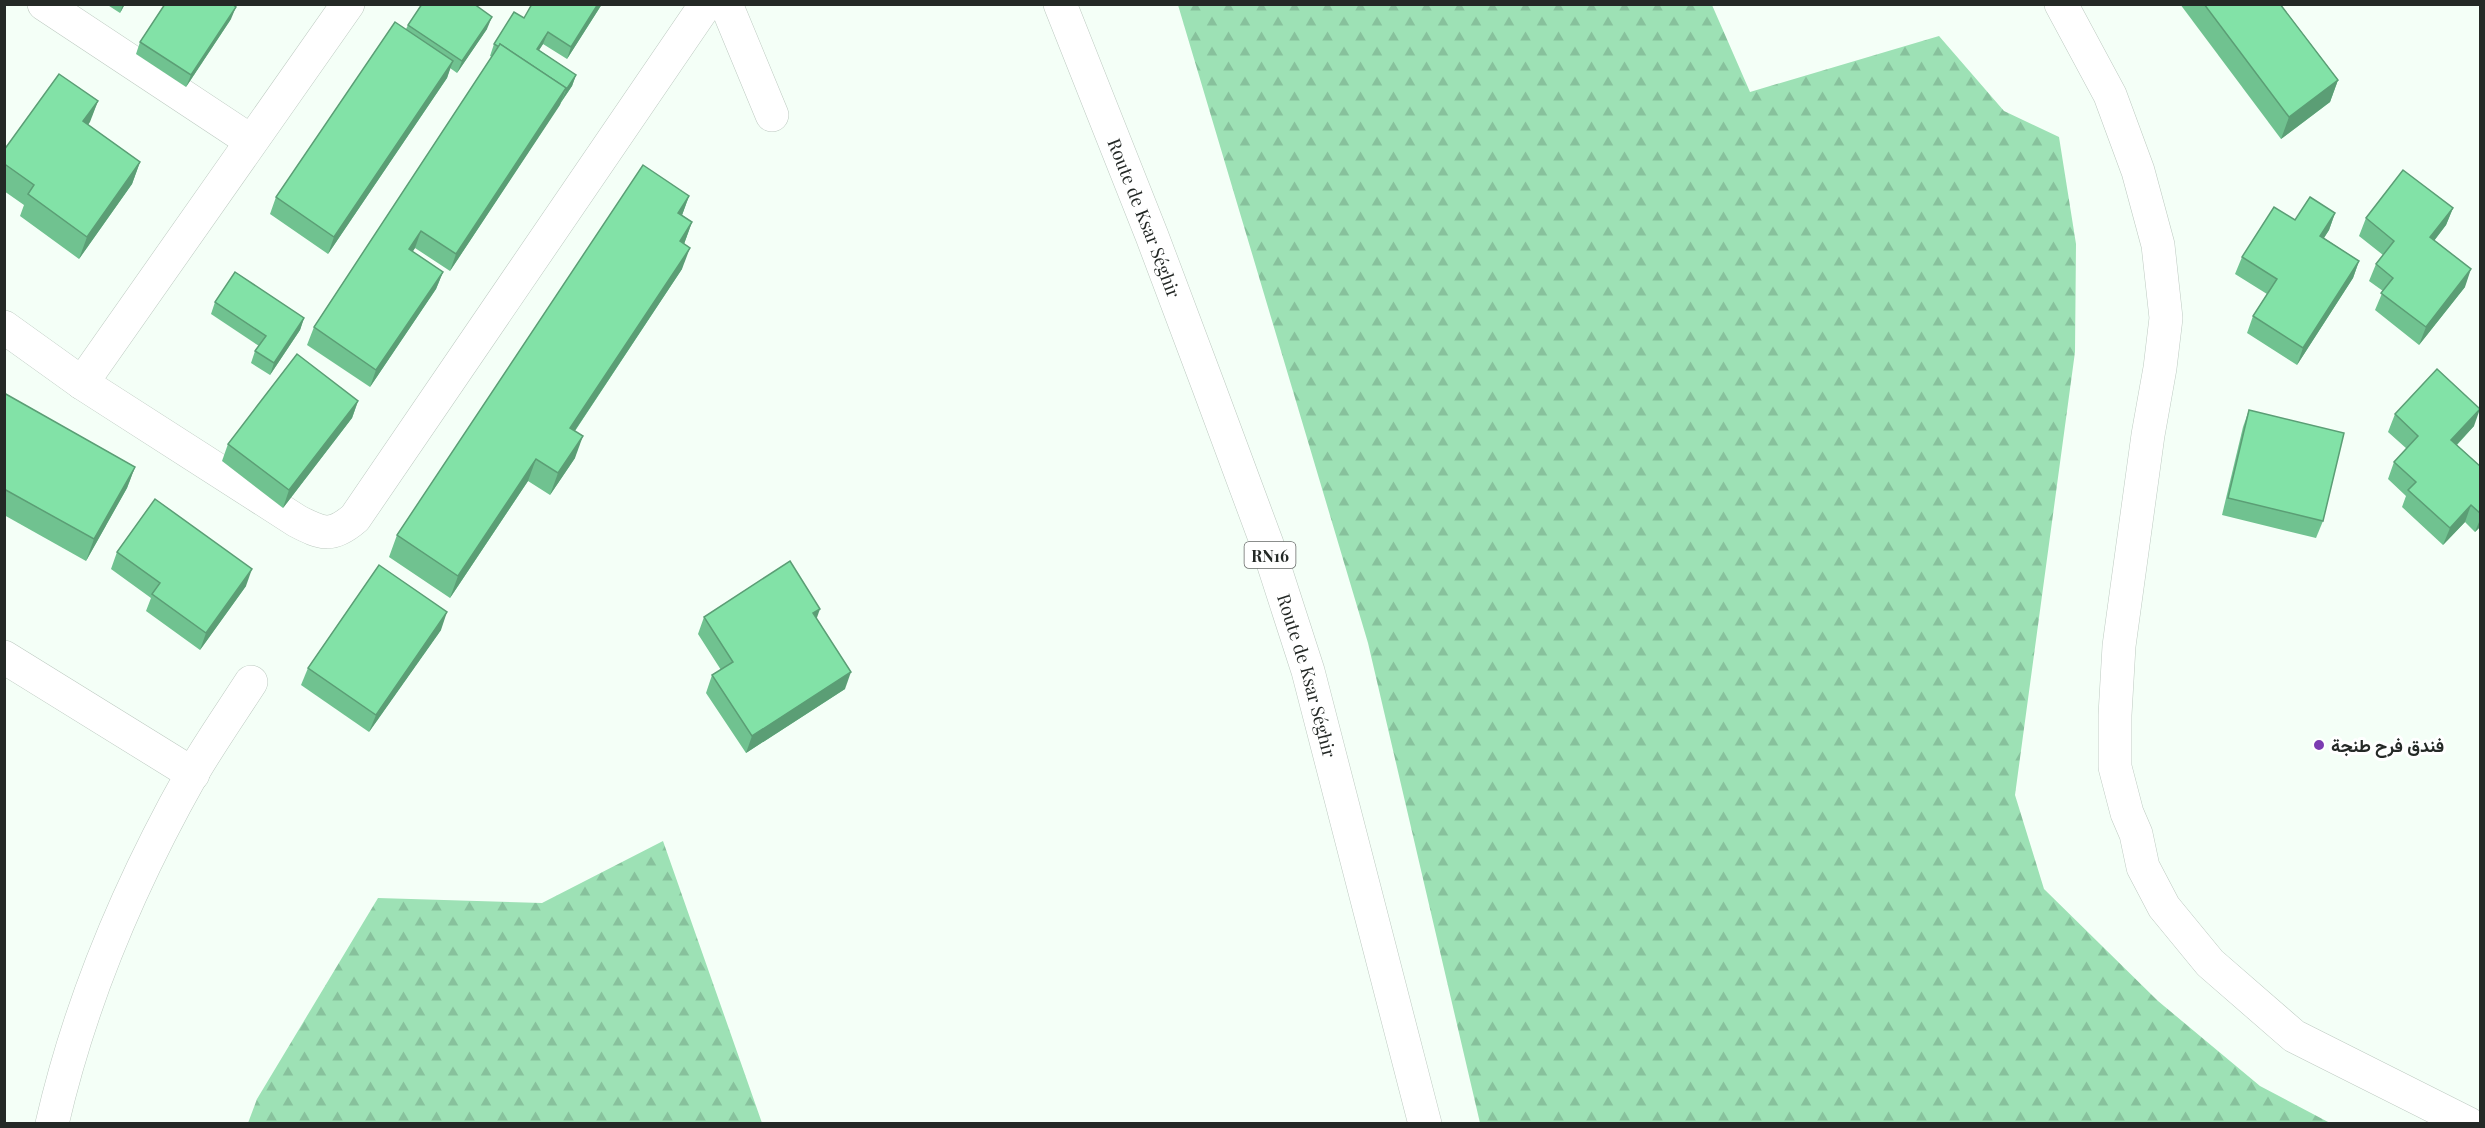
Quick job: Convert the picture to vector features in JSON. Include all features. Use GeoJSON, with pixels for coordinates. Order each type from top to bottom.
{"type":"FeatureCollection","features":[{"type":"Feature","properties":{"kind":"street"},"geometry":{"type":"LineString","coordinates":[[44,4],[251,141]]}},
{"type":"Feature","properties":{"kind":"street"},"geometry":{"type":"LineString","coordinates":[[82,383],[348,4]]}},
{"type":"Feature","properties":{"kind":"street"},"geometry":{"type":"LineString","coordinates":[[4,327],[82,383],[315,531],[329,533],[342,529],[355,518],[706,4]]}},
{"type":"Feature","properties":{"kind":"street"},"geometry":{"type":"LineString","coordinates":[[726,4],[772,115]]}},
{"type":"Feature","properties":{"kind":"street","name":"Route de Ksar Séghir"},"geometry":{"type":"LineString","coordinates":[[1060,4],[1208,385],[1266,544],[1308,671],[1425,1124]]}},
{"type":"Feature","properties":{"kind":"street"},"geometry":{"type":"LineString","coordinates":[[2061,4],[2110,95],[2138,171],[2158,245],[2166,318],[2119,646],[2115,715],[2115,767],[2144,867],[2164,908],[2210,963],[2294,1036],[2469,1124]]}},
{"type":"Feature","properties":{"kind":"street"},"geometry":{"type":"LineString","coordinates":[[4,657],[193,774]]}},
{"type":"Feature","properties":{"kind":"street"},"geometry":{"type":"LineString","coordinates":[[52,1124],[59,1090],[95,981],[140,876],[193,774],[251,682]]}},
{"type":"Feature","properties":{"kind":"green space"},"geometry":{"type":"Polygon","coordinates":[[[1178,5],[1712,5],[1750,92],[1939,36],[2004,111],[2059,137],[2076,244],[2075,352],[2015,795],[2044,889],[2158,1001],[2260,1086],[2330,1123],[1480,1123],[1368,643],[1178,5]]]}},
{"type":"Feature","properties":{"kind":"green space"},"geometry":{"type":"Polygon","coordinates":[[[663,841],[762,1123],[248,1123],[257,1099],[378,898],[542,903],[663,841]]]}},
{"type":"Feature","properties":{"kind":"building"},"geometry":{"type":"Polygon","coordinates":[[[165,4],[232,4],[236,7],[191,75],[140,42],[165,4]]]}},
{"type":"Feature","properties":{"kind":"building"},"geometry":{"type":"Polygon","coordinates":[[[422,4],[474,4],[492,17],[462,61],[408,25],[422,4]]]}},
{"type":"Feature","properties":{"kind":"building"},"geometry":{"type":"Polygon","coordinates":[[[532,4],[598,4],[571,47],[548,32],[537,49],[576,75],[566,90],[500,44],[499,47],[494,44],[514,12],[524,18],[532,4]]]}},
{"type":"Feature","properties":{"kind":"building"},"geometry":{"type":"Polygon","coordinates":[[[2204,4],[2280,4],[2338,80],[2289,117],[2204,4]]]}},
{"type":"Feature","properties":{"kind":"building"},"geometry":{"type":"Polygon","coordinates":[[[395,22],[453,61],[334,237],[276,197],[395,22]]]}},
{"type":"Feature","properties":{"kind":"building"},"geometry":{"type":"Polygon","coordinates":[[[500,44],[566,88],[456,254],[421,231],[409,249],[443,272],[376,370],[314,327],[500,44]]]}},
{"type":"Feature","properties":{"kind":"building"},"geometry":{"type":"Polygon","coordinates":[[[59,74],[98,101],[83,121],[140,162],[87,237],[28,194],[34,185],[6,165],[4,166],[4,150],[59,74]]]}},
{"type":"Feature","properties":{"kind":"building"},"geometry":{"type":"Polygon","coordinates":[[[643,165],[689,196],[678,213],[692,222],[680,241],[690,248],[570,428],[583,436],[558,473],[536,459],[458,576],[397,535],[643,165]]]}},
{"type":"Feature","properties":{"kind":"building"},"geometry":{"type":"Polygon","coordinates":[[[2403,170],[2453,208],[2430,237],[2471,269],[2426,327],[2381,293],[2393,278],[2376,264],[2394,241],[2366,218],[2403,170]]]}},
{"type":"Feature","properties":{"kind":"building"},"geometry":{"type":"Polygon","coordinates":[[[2310,197],[2335,213],[2320,236],[2359,261],[2303,348],[2253,316],[2277,279],[2242,257],[2274,207],[2295,220],[2310,197]]]}},
{"type":"Feature","properties":{"kind":"building"},"geometry":{"type":"Polygon","coordinates":[[[235,272],[304,318],[274,363],[255,351],[266,336],[215,302],[235,272]]]}},
{"type":"Feature","properties":{"kind":"building"},"geometry":{"type":"Polygon","coordinates":[[[297,354],[358,401],[289,490],[228,444],[297,354]]]}},
{"type":"Feature","properties":{"kind":"building"},"geometry":{"type":"Polygon","coordinates":[[[2437,369],[2480,409],[2451,440],[2481,467],[2481,514],[2471,505],[2450,528],[2408,490],[2416,482],[2394,462],[2418,436],[2395,414],[2437,369]]]}},
{"type":"Feature","properties":{"kind":"building"},"geometry":{"type":"Polygon","coordinates":[[[4,393],[135,467],[94,539],[4,489],[4,393]]]}},
{"type":"Feature","properties":{"kind":"building"},"geometry":{"type":"Polygon","coordinates":[[[2249,410],[2344,433],[2323,521],[2228,498],[2249,410]]]}},
{"type":"Feature","properties":{"kind":"building"},"geometry":{"type":"Polygon","coordinates":[[[155,499],[252,569],[206,633],[152,594],[160,583],[117,552],[155,499]]]}},
{"type":"Feature","properties":{"kind":"building"},"geometry":{"type":"Polygon","coordinates":[[[790,561],[820,609],[813,613],[851,672],[752,736],[712,675],[733,662],[704,617],[790,561]]]}},
{"type":"Feature","properties":{"kind":"building"},"geometry":{"type":"Polygon","coordinates":[[[379,565],[447,612],[376,715],[308,668],[379,565]]]}},
{"type":"Feature","properties":{"kind":"place","name":"فندق فرح طنجة"},"geometry":{"type":"Point","coordinates":[2319,745]}}]}
